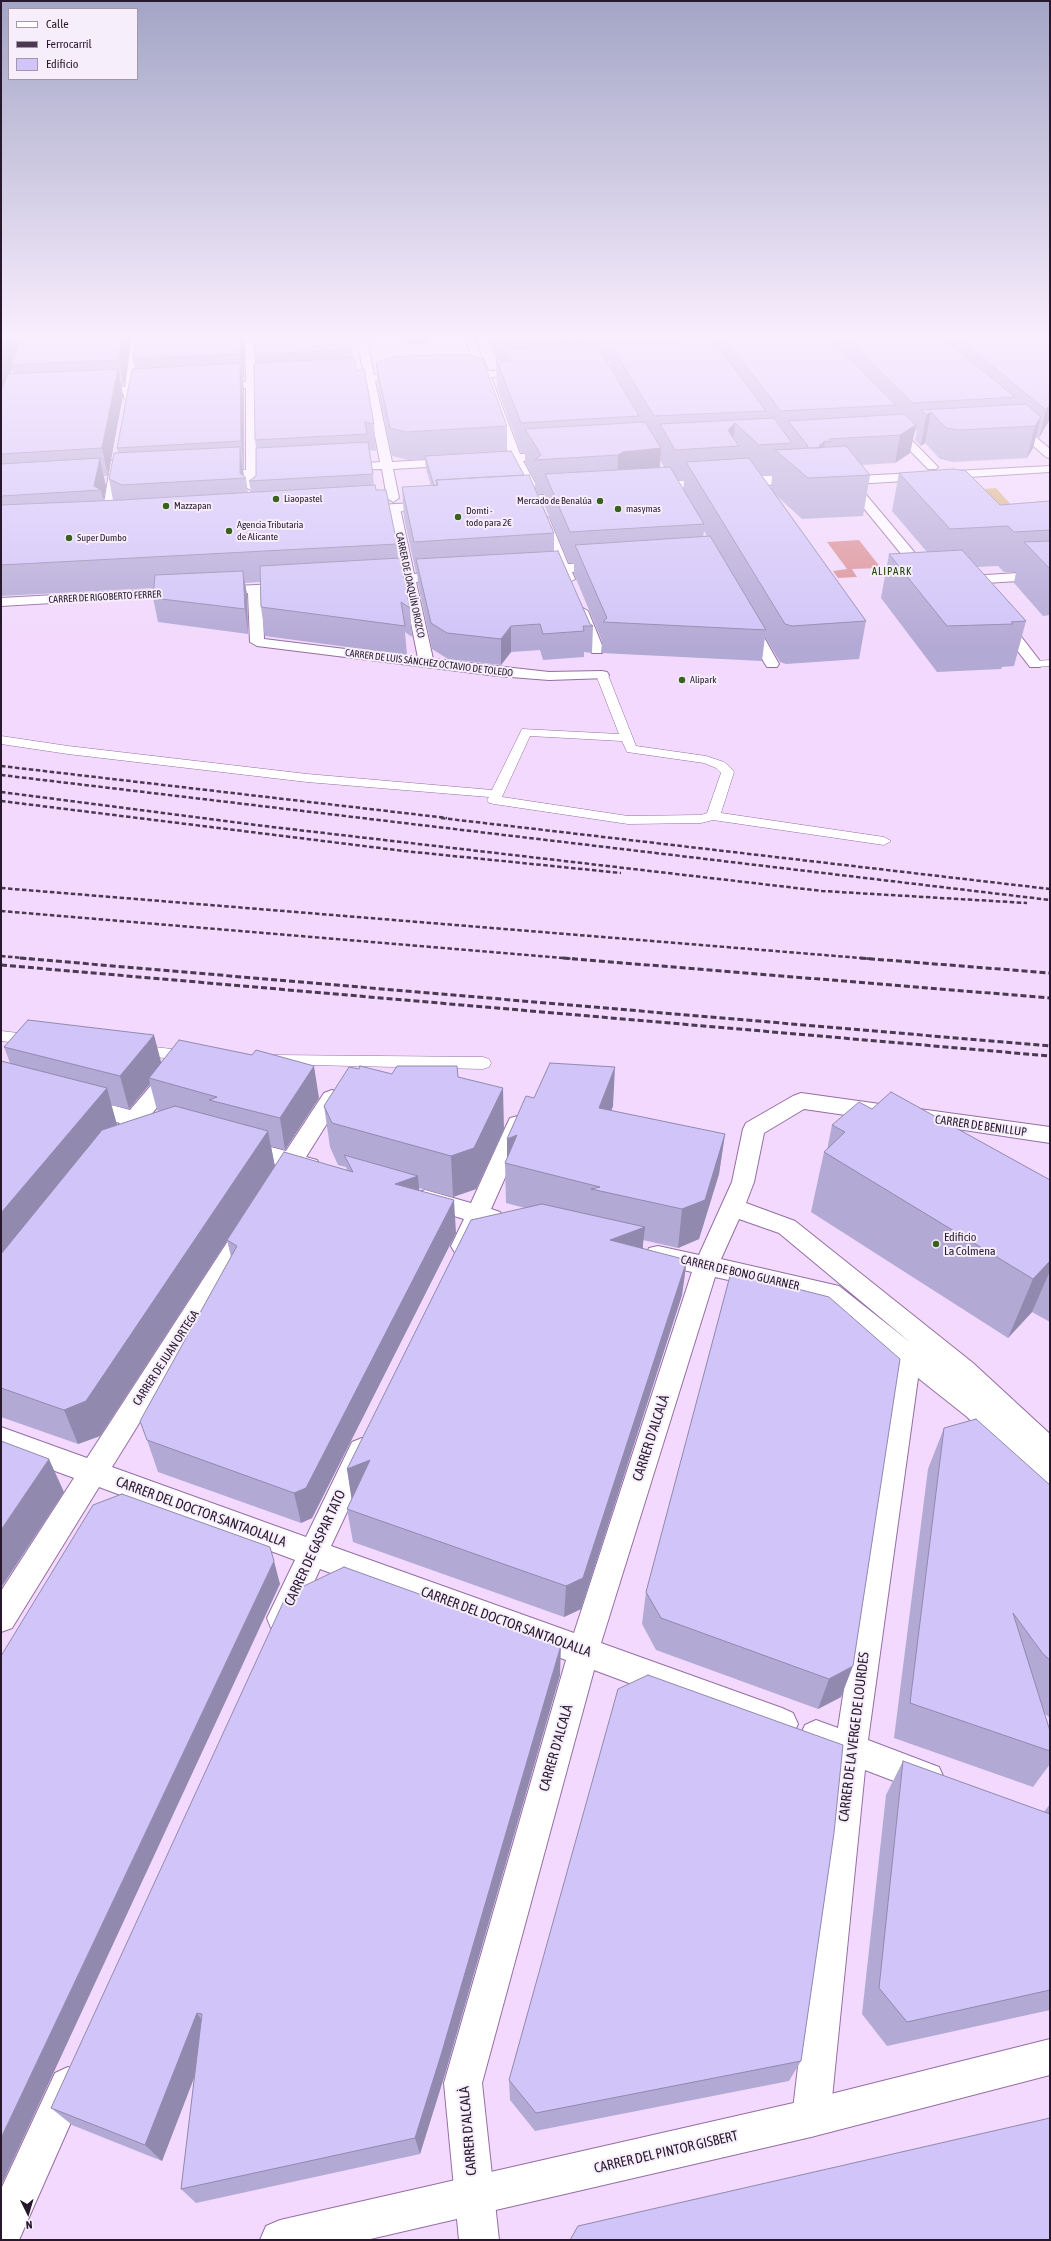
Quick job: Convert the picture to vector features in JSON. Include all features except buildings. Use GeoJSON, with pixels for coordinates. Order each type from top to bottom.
{"type":"FeatureCollection","features":[{"type":"Feature","properties":{"kind":"street"},"geometry":{"type":"LineString","coordinates":[[251,439],[252,500]]}},
{"type":"Feature","properties":{"kind":"street","name":"CARRER DE JOAQUÍN OROZCO"},"geometry":{"type":"LineString","coordinates":[[382,439],[408,578],[426,662]]}},
{"type":"Feature","properties":{"kind":"street"},"geometry":{"type":"LineString","coordinates":[[509,439],[516,458],[534,495],[597,650]]}},
{"type":"Feature","properties":{"kind":"street"},"geometry":{"type":"LineString","coordinates":[[904,439],[932,467]]}},
{"type":"Feature","properties":{"kind":"street"},"geometry":{"type":"LineString","coordinates":[[1031,439],[1050,455]]}},
{"type":"Feature","properties":{"kind":"street"},"geometry":{"type":"LineString","coordinates":[[106,520],[119,451]]}},
{"type":"Feature","properties":{"kind":"street"},"geometry":{"type":"LineString","coordinates":[[331,468],[562,456]]}},
{"type":"Feature","properties":{"kind":"street"},"geometry":{"type":"LineString","coordinates":[[1047,471],[848,481],[829,477],[932,467],[1050,460]]}},
{"type":"Feature","properties":{"kind":"street"},"geometry":{"type":"LineString","coordinates":[[639,489],[671,490],[812,479],[797,475],[787,462]]}},
{"type":"Feature","properties":{"kind":"street"},"geometry":{"type":"LineString","coordinates":[[657,469],[671,490]]}},
{"type":"Feature","properties":{"kind":"street"},"geometry":{"type":"LineString","coordinates":[[198,476],[299,470]]}},
{"type":"Feature","properties":{"kind":"street"},"geometry":{"type":"LineString","coordinates":[[671,490],[787,480],[794,479],[797,475]]}},
{"type":"Feature","properties":{"kind":"street"},"geometry":{"type":"LineString","coordinates":[[98,481],[128,480]]}},
{"type":"Feature","properties":{"kind":"street"},"geometry":{"type":"LineString","coordinates":[[848,481],[920,569],[940,578],[970,580],[1050,575]]}},
{"type":"Feature","properties":{"kind":"street"},"geometry":{"type":"LineString","coordinates":[[500,497],[582,492]]}},
{"type":"Feature","properties":{"kind":"street"},"geometry":{"type":"LineString","coordinates":[[346,511],[436,496]]}},
{"type":"Feature","properties":{"kind":"street"},"geometry":{"type":"LineString","coordinates":[[354,500],[446,505]]}},
{"type":"Feature","properties":{"kind":"street"},"geometry":{"type":"LineString","coordinates":[[94,516],[106,520],[133,520]]}},
{"type":"Feature","properties":{"kind":"street"},"geometry":{"type":"LineString","coordinates":[[525,571],[618,565]]}},
{"type":"Feature","properties":{"kind":"street"},"geometry":{"type":"LineString","coordinates":[[362,582],[463,575]]}},
{"type":"Feature","properties":{"kind":"street"},"geometry":{"type":"LineString","coordinates":[[970,580],[979,592]]}},
{"type":"Feature","properties":{"kind":"street","name":"CARRER DE RIGOBERTO FERRER"},"geometry":{"type":"LineString","coordinates":[[1,602],[301,586]]}},
{"type":"Feature","properties":{"kind":"street","name":"CARRER DE LUIS SÁNCHEZ OCTAVIO DE TOLEDO"},"geometry":{"type":"LineString","coordinates":[[255,589],[257,642],[542,675],[602,675]]}},
{"type":"Feature","properties":{"kind":"street"},"geometry":{"type":"LineString","coordinates":[[993,610],[1035,664]]}},
{"type":"Feature","properties":{"kind":"street"},"geometry":{"type":"LineString","coordinates":[[742,612],[772,664]]}},
{"type":"Feature","properties":{"kind":"street"},"geometry":{"type":"LineString","coordinates":[[115,1144],[174,1072]]}},
{"type":"Feature","properties":{"kind":"street","name":"CARRER DE JUAN ORTEGA"},"geometry":{"type":"LineString","coordinates":[[1,1618],[332,1098]]}},
{"type":"Feature","properties":{"kind":"street","name":"CARRER DE BENILLUP"},"geometry":{"type":"LineString","coordinates":[[706,1266],[743,1182],[754,1129],[801,1101],[1050,1135]]}},
{"type":"Feature","properties":{"kind":"street"},"geometry":{"type":"LineString","coordinates":[[68,1102],[187,1133]]}},
{"type":"Feature","properties":{"kind":"street"},"geometry":{"type":"LineString","coordinates":[[450,1272],[478,1215],[527,1105]]}},
{"type":"Feature","properties":{"kind":"street"},"geometry":{"type":"LineString","coordinates":[[224,1143],[329,1172]]}},
{"type":"Feature","properties":{"kind":"street"},"geometry":{"type":"LineString","coordinates":[[404,1193],[478,1215],[516,1223]]}},
{"type":"Feature","properties":{"kind":"street"},"geometry":{"type":"LineString","coordinates":[[732,1207],[787,1227],[964,1371],[1050,1451]]}},
{"type":"Feature","properties":{"kind":"street","name":"CARRER DE BONO GUARNER"},"geometry":{"type":"LineString","coordinates":[[638,1250],[830,1294],[908,1357],[975,1408],[1050,1477]]}},
{"type":"Feature","properties":{"kind":"street","name":"CARRER D'ALCALÀ"},"geometry":{"type":"LineString","coordinates":[[480,2240],[474,2196],[463,2083],[584,1650],[706,1266]]}},
{"type":"Feature","properties":{"kind":"street","name":"CARRER DE LA VERGE DE LOURDES"},"geometry":{"type":"LineString","coordinates":[[811,2118],[851,1749],[908,1357]]}},
{"type":"Feature","properties":{"kind":"street","name":"CARRER DE GASPAR TATO"},"geometry":{"type":"LineString","coordinates":[[269,1646],[312,1551],[376,1422]]}},
{"type":"Feature","properties":{"kind":"street","name":"CARRER DEL DOCTOR SANTAOLALLA"},"geometry":{"type":"LineString","coordinates":[[1,1439],[584,1650],[952,1788]]}},
{"type":"Feature","properties":{"kind":"street","name":"CARRER DEL PINTOR GISBERT"},"geometry":{"type":"LineString","coordinates":[[280,2240],[811,2118],[1050,2057]]}},
{"type":"Feature","properties":{"kind":"street"},"geometry":{"type":"LineString","coordinates":[[1,2234],[80,2060]]}},
{"type":"Feature","properties":{"kind":"lane"},"geometry":{"type":"LineString","coordinates":[[1035,664],[1050,663]]}},
{"type":"Feature","properties":{"kind":"lane"},"geometry":{"type":"LineString","coordinates":[[602,675],[631,749],[706,760],[720,765],[728,772],[713,816]]}},
{"type":"Feature","properties":{"kind":"lane"},"geometry":{"type":"LineString","coordinates":[[627,738],[526,732],[494,800],[628,820],[702,819],[713,816],[884,841]]}},
{"type":"Feature","properties":{"kind":"lane"},"geometry":{"type":"LineString","coordinates":[[1,740],[68,750],[307,778],[497,794]]}},
{"type":"Feature","properties":{"kind":"lane"},"geometry":{"type":"LineString","coordinates":[[1,1036],[47,1041]]}},
{"type":"Feature","properties":{"kind":"lane"},"geometry":{"type":"LineString","coordinates":[[124,1049],[209,1058]]}},
{"type":"Feature","properties":{"kind":"lane"},"geometry":{"type":"LineString","coordinates":[[256,1060],[483,1063]]}},
{"type":"Feature","properties":{"kind":"shaded area"},"geometry":{"type":"Polygon","coordinates":[[[996,488],[1015,509],[991,510],[972,490],[996,488]]]}},
{"type":"Feature","properties":{"kind":"shaded area"},"geometry":{"type":"Polygon","coordinates":[[[859,540],[881,568],[852,569],[857,577],[838,578],[833,571],[847,569],[827,542],[859,540]]]}},
{"type":"Feature","properties":{"kind":"railway"},"geometry":{"type":"LineString","coordinates":[[1,766],[447,818]]}},
{"type":"Feature","properties":{"kind":"railway"},"geometry":{"type":"LineString","coordinates":[[1,775],[1050,900]]}},
{"type":"Feature","properties":{"kind":"railway"},"geometry":{"type":"LineString","coordinates":[[1,792],[264,826],[822,891],[1027,903]]}},
{"type":"Feature","properties":{"kind":"railway"},"geometry":{"type":"LineString","coordinates":[[1,801],[404,851],[621,873]]}},
{"type":"Feature","properties":{"kind":"railway"},"geometry":{"type":"LineString","coordinates":[[441,818],[1050,889]]}},
{"type":"Feature","properties":{"kind":"railway"},"geometry":{"type":"LineString","coordinates":[[1,888],[873,959]]}},
{"type":"Feature","properties":{"kind":"railway"},"geometry":{"type":"LineString","coordinates":[[1,911],[565,958]]}},
{"type":"Feature","properties":{"kind":"railway"},"geometry":{"type":"LineString","coordinates":[[1,956],[32,959]]}},
{"type":"Feature","properties":{"kind":"railway"},"geometry":{"type":"LineString","coordinates":[[20,958],[1050,1046]]}},
{"type":"Feature","properties":{"kind":"railway"},"geometry":{"type":"LineString","coordinates":[[565,958],[1050,998]]}},
{"type":"Feature","properties":{"kind":"railway"},"geometry":{"type":"LineString","coordinates":[[565,958],[575,959]]}},
{"type":"Feature","properties":{"kind":"railway"},"geometry":{"type":"LineString","coordinates":[[860,958],[1050,973]]}},
{"type":"Feature","properties":{"kind":"railway"},"geometry":{"type":"LineString","coordinates":[[1,965],[1050,1056]]}},
{"type":"Feature","properties":{"kind":"place","name":"Liaopastel"},"geometry":{"type":"Point","coordinates":[276,499]}},
{"type":"Feature","properties":{"kind":"place","name":"Mercado de Benalúa"},"geometry":{"type":"Point","coordinates":[600,501]}},
{"type":"Feature","properties":{"kind":"place","name":"Mazzapan"},"geometry":{"type":"Point","coordinates":[166,506]}},
{"type":"Feature","properties":{"kind":"place","name":"masymas"},"geometry":{"type":"Point","coordinates":[618,509]}},
{"type":"Feature","properties":{"kind":"place","name":"Domti - todo para 2€"},"geometry":{"type":"Point","coordinates":[458,517]}},
{"type":"Feature","properties":{"kind":"place","name":"Agencia Tributaria de Alicante"},"geometry":{"type":"Point","coordinates":[229,531]}},
{"type":"Feature","properties":{"kind":"place","name":"Super Dumbo"},"geometry":{"type":"Point","coordinates":[69,538]}},
{"type":"Feature","properties":{"kind":"place","name":"Alipark"},"geometry":{"type":"Point","coordinates":[682,680]}},
{"type":"Feature","properties":{"kind":"place","name":"Edificio La Colmena"},"geometry":{"type":"Point","coordinates":[936,1244]}},
{"type":"Feature","properties":{"kind":"district","name":"ALIPARK"},"geometry":{"type":"Point","coordinates":[892,572]}}]}
